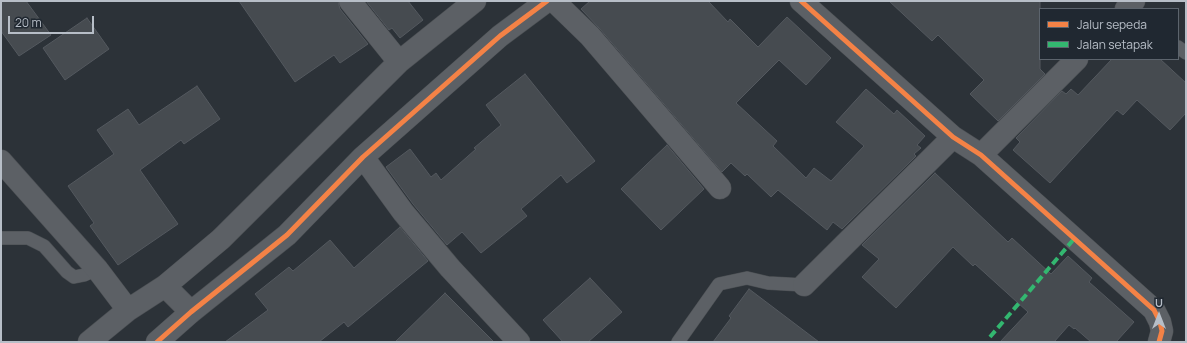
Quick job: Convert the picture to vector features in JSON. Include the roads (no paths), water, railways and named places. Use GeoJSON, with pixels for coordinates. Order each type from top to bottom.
{"type":"FeatureCollection","features":[{"type":"Feature","properties":{"kind":"street"},"geometry":{"type":"LineString","coordinates":[[350,1],[399,62]]}},
{"type":"Feature","properties":{"kind":"street"},"geometry":{"type":"LineString","coordinates":[[89,342],[128,310],[165,286],[221,239],[399,62],[475,1]]}},
{"type":"Feature","properties":{"kind":"street"},"geometry":{"type":"LineString","coordinates":[[157,342],[191,312],[287,235],[363,157],[500,36],[547,1]]}},
{"type":"Feature","properties":{"kind":"street"},"geometry":{"type":"LineString","coordinates":[[554,1],[590,36],[720,188]]}},
{"type":"Feature","properties":{"kind":"street"},"geometry":{"type":"LineString","coordinates":[[801,1],[952,137],[981,155],[1154,310],[1160,322],[1162,331],[1159,342]]}},
{"type":"Feature","properties":{"kind":"street"},"geometry":{"type":"LineString","coordinates":[[981,155],[1076,60]]}},
{"type":"Feature","properties":{"kind":"street"},"geometry":{"type":"LineString","coordinates":[[804,285],[952,137]]}},
{"type":"Feature","properties":{"kind":"street"},"geometry":{"type":"LineString","coordinates":[[363,157],[403,212],[450,268],[519,342]]}},
{"type":"Feature","properties":{"kind":"street"},"geometry":{"type":"LineString","coordinates":[[1,161],[97,268],[128,310]]}},
{"type":"Feature","properties":{"kind":"street"},"geometry":{"type":"LineString","coordinates":[[165,286],[191,312]]}},
{"type":"Feature","properties":{"kind":"lane"},"geometry":{"type":"LineString","coordinates":[[1,238],[28,238],[44,246],[66,272],[74,277],[84,275],[97,268]]}},
{"type":"Feature","properties":{"kind":"lane"},"geometry":{"type":"LineString","coordinates":[[678,342],[719,284],[747,278],[768,283],[804,285]]}}]}
